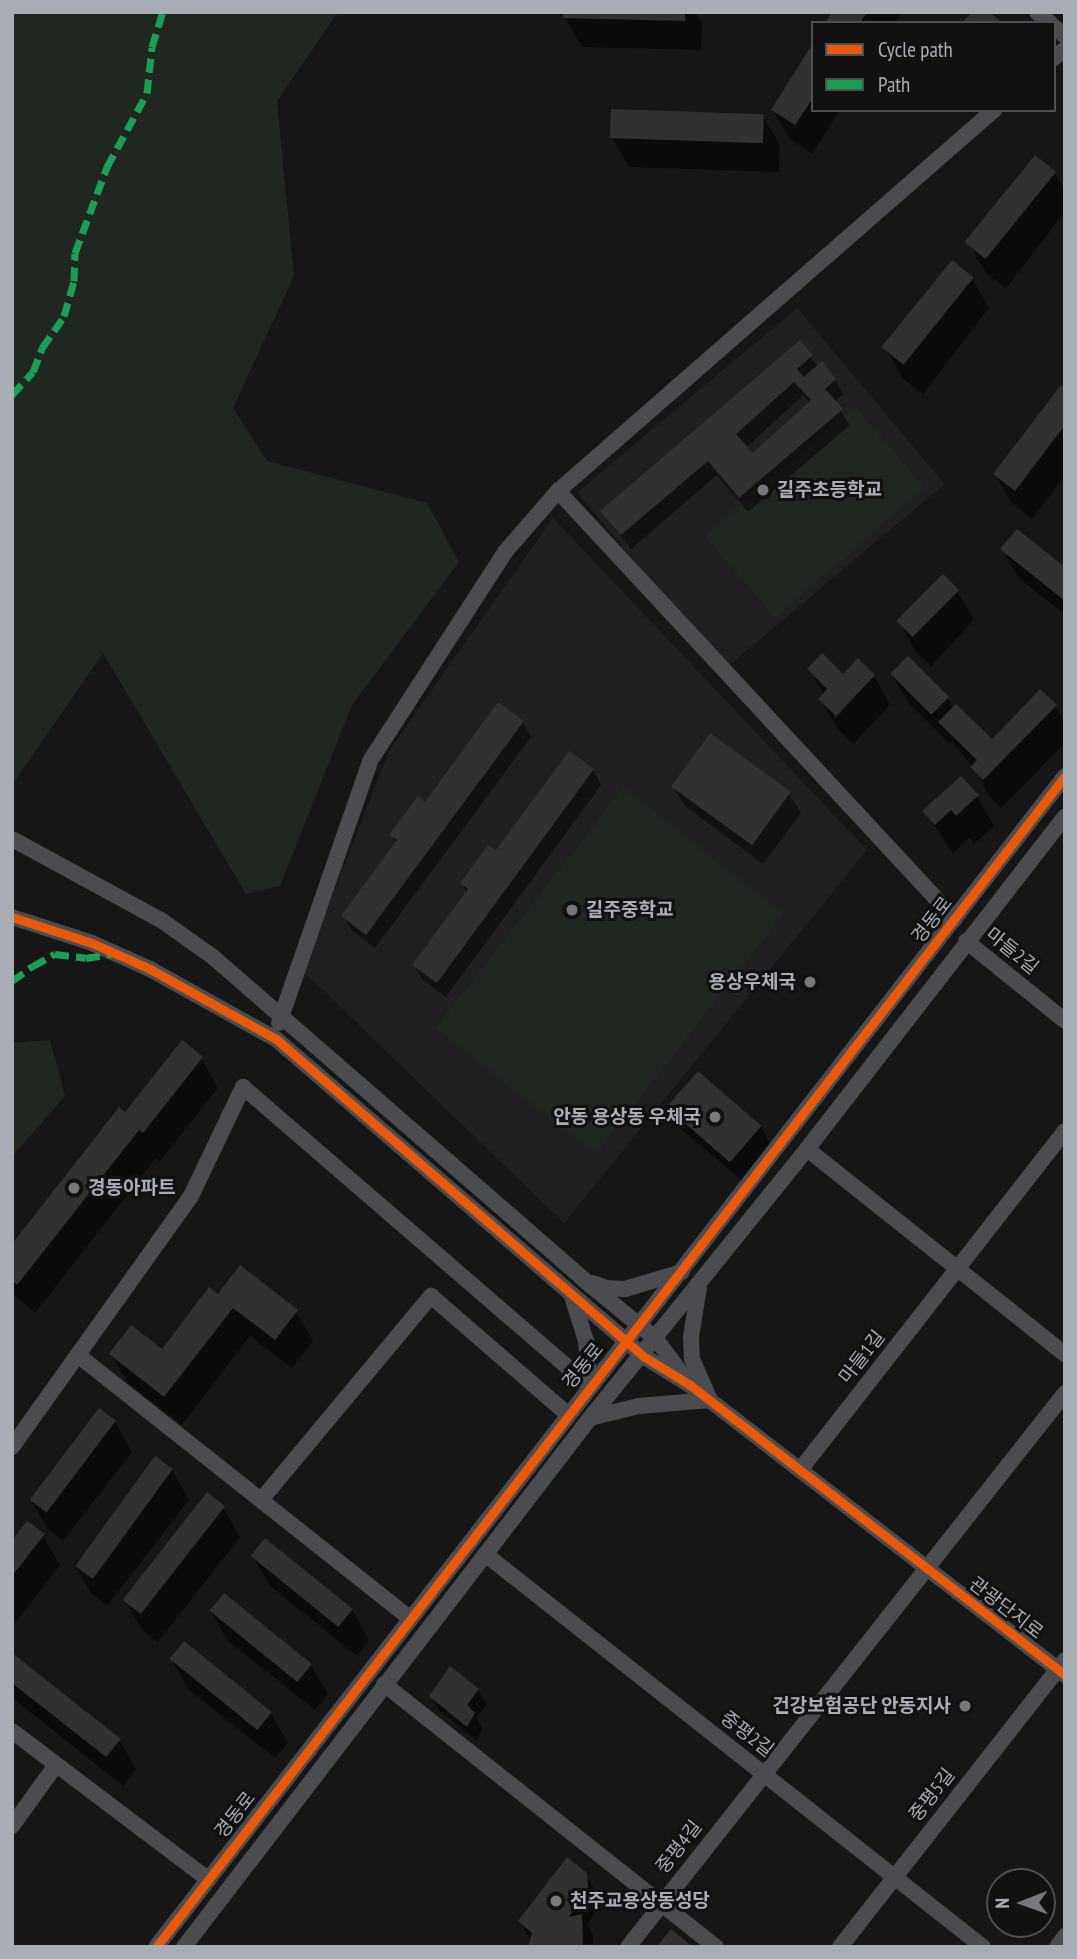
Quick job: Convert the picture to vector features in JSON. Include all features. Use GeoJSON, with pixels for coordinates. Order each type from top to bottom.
{"type":"FeatureCollection","features":[{"type":"Feature","properties":{"kind":"street"},"geometry":{"type":"LineString","coordinates":[[276,1039],[280,1016],[370,761],[505,551],[558,491],[993,112]]}},
{"type":"Feature","properties":{"kind":"street"},"geometry":{"type":"LineString","coordinates":[[558,491],[955,919]]}},
{"type":"Feature","properties":{"kind":"street","name":"경동로"},"geometry":{"type":"LineString","coordinates":[[156,1947],[567,1414],[682,1272],[1065,776]]}},
{"type":"Feature","properties":{"kind":"street","name":"경동로"},"geometry":{"type":"LineString","coordinates":[[184,1947],[590,1418],[643,1356],[807,1149],[1065,816]]}},
{"type":"Feature","properties":{"kind":"street"},"geometry":{"type":"LineString","coordinates":[[15,840],[161,920],[213,957],[584,1280],[656,1339],[690,1385]]}},
{"type":"Feature","properties":{"kind":"street"},"geometry":{"type":"LineString","coordinates":[[12,917],[92,943],[150,969],[276,1039],[625,1341],[643,1356],[690,1385]]}},
{"type":"Feature","properties":{"kind":"street","name":"마들2길"},"geometry":{"type":"LineString","coordinates":[[966,941],[1065,1021]]}},
{"type":"Feature","properties":{"kind":"street"},"geometry":{"type":"LineString","coordinates":[[12,1447],[191,1196],[243,1087],[590,1386]]}},
{"type":"Feature","properties":{"kind":"street","name":"마들1길"},"geometry":{"type":"LineString","coordinates":[[800,1470],[1065,1131]]}},
{"type":"Feature","properties":{"kind":"street"},"geometry":{"type":"LineString","coordinates":[[807,1149],[1065,1354]]}},
{"type":"Feature","properties":{"kind":"street"},"geometry":{"type":"LineString","coordinates":[[584,1280],[606,1288],[625,1289],[682,1272]]}},
{"type":"Feature","properties":{"kind":"street"},"geometry":{"type":"LineString","coordinates":[[590,1418],[639,1406],[710,1400],[692,1359],[691,1337],[699,1285]]}},
{"type":"Feature","properties":{"kind":"street"},"geometry":{"type":"LineString","coordinates":[[261,1500],[431,1296],[567,1414]]}},
{"type":"Feature","properties":{"kind":"street"},"geometry":{"type":"LineString","coordinates":[[572,1296],[586,1341],[590,1386]]}},
{"type":"Feature","properties":{"kind":"street"},"geometry":{"type":"LineString","coordinates":[[79,1356],[409,1618]]}},
{"type":"Feature","properties":{"kind":"street","name":"관광단지로"},"geometry":{"type":"LineString","coordinates":[[690,1385],[1062,1669]]}},
{"type":"Feature","properties":{"kind":"street"},"geometry":{"type":"LineString","coordinates":[[927,1568],[1065,1393]]}},
{"type":"Feature","properties":{"kind":"street","name":"중평2길"},"geometry":{"type":"LineString","coordinates":[[485,1554],[983,1947]]}},
{"type":"Feature","properties":{"kind":"street","name":"중평4길"},"geometry":{"type":"LineString","coordinates":[[628,1947],[927,1568]]}},
{"type":"Feature","properties":{"kind":"street","name":"중평5길"},"geometry":{"type":"LineString","coordinates":[[840,1947],[1062,1669]]}},
{"type":"Feature","properties":{"kind":"street"},"geometry":{"type":"LineString","coordinates":[[384,1684],[716,1947]]}},
{"type":"Feature","properties":{"kind":"street"},"geometry":{"type":"LineString","coordinates":[[12,1731],[208,1879]]}},
{"type":"Feature","properties":{"kind":"street"},"geometry":{"type":"LineString","coordinates":[[12,1826],[56,1765]]}},
{"type":"Feature","properties":{"kind":"street"},"geometry":{"type":"LineString","coordinates":[[1056,1947],[1065,1936]]}},
{"type":"Feature","properties":{"kind":"shaded area"},"geometry":{"type":"Polygon","coordinates":[[[12,12],[338,12],[277,101],[294,276],[233,408],[267,461],[427,503],[459,562],[352,705],[280,886],[246,894],[103,653],[12,785],[12,12]]]}},
{"type":"Feature","properties":{"kind":"shaded area","name":"길주초등학교"},"geometry":{"type":"Polygon","coordinates":[[[797,308],[945,484],[725,669],[577,492],[797,308]]]}},
{"type":"Feature","properties":{"kind":"shaded area"},"geometry":{"type":"Polygon","coordinates":[[[854,406],[925,488],[775,617],[705,536],[854,406]]]}},
{"type":"Feature","properties":{"kind":"shaded area","name":"길주중학교"},"geometry":{"type":"Polygon","coordinates":[[[553,518],[867,850],[564,1223],[303,971],[389,751],[553,518]]]}},
{"type":"Feature","properties":{"kind":"shaded area"},"geometry":{"type":"Polygon","coordinates":[[[623,788],[784,914],[596,1154],[435,1028],[623,788]]]}},
{"type":"Feature","properties":{"kind":"shaded area"},"geometry":{"type":"Polygon","coordinates":[[[50,1040],[65,1096],[12,1157],[12,1043],[50,1040]]]}},
{"type":"Feature","properties":{"kind":"building"},"geometry":{"type":"Polygon","coordinates":[[[564,12],[685,12],[685,21],[563,18],[564,12]]]}},
{"type":"Feature","properties":{"kind":"building"},"geometry":{"type":"Polygon","coordinates":[[[832,12],[867,12],[861,21],[826,21],[832,12]]]}},
{"type":"Feature","properties":{"kind":"building"},"geometry":{"type":"Polygon","coordinates":[[[972,12],[989,12],[1000,21],[964,21],[972,12]]]}},
{"type":"Feature","properties":{"kind":"building"},"geometry":{"type":"Polygon","coordinates":[[[811,46],[811,101],[795,125],[771,110],[811,46]]]}},
{"type":"Feature","properties":{"kind":"building"},"geometry":{"type":"Polygon","coordinates":[[[611,109],[764,114],[763,143],[610,138],[611,109]]]}},
{"type":"Feature","properties":{"kind":"building"},"geometry":{"type":"Polygon","coordinates":[[[1035,155],[1056,172],[985,259],[965,242],[1035,155]]]}},
{"type":"Feature","properties":{"kind":"building"},"geometry":{"type":"Polygon","coordinates":[[[952,260],[974,278],[903,365],[882,347],[952,260]]]}},
{"type":"Feature","properties":{"kind":"building"},"geometry":{"type":"Polygon","coordinates":[[[800,340],[813,355],[797,369],[804,377],[822,361],[836,379],[825,389],[843,409],[739,498],[708,461],[621,535],[600,511],[800,340]],[[794,382],[736,434],[753,453],[811,400],[794,382]]]}},
{"type":"Feature","properties":{"kind":"building"},"geometry":{"type":"Polygon","coordinates":[[[1061,385],[1065,388],[1065,425],[1015,491],[993,474],[1061,385]]]}},
{"type":"Feature","properties":{"kind":"building"},"geometry":{"type":"Polygon","coordinates":[[[1017,529],[1065,567],[1065,601],[1000,549],[1017,529]]]}},
{"type":"Feature","properties":{"kind":"building"},"geometry":{"type":"Polygon","coordinates":[[[943,574],[959,590],[913,637],[896,621],[943,574]]]}},
{"type":"Feature","properties":{"kind":"building"},"geometry":{"type":"Polygon","coordinates":[[[822,653],[843,674],[858,658],[875,675],[836,716],[818,699],[827,689],[807,669],[822,653]]]}},
{"type":"Feature","properties":{"kind":"building"},"geometry":{"type":"Polygon","coordinates":[[[908,656],[949,697],[931,715],[890,674],[908,656]]]}},
{"type":"Feature","properties":{"kind":"building"},"geometry":{"type":"Polygon","coordinates":[[[1040,689],[1057,705],[983,780],[970,767],[977,760],[938,722],[956,704],[992,739],[1040,689]]]}},
{"type":"Feature","properties":{"kind":"building"},"geometry":{"type":"Polygon","coordinates":[[[498,702],[524,721],[366,935],[341,916],[397,840],[389,835],[418,796],[425,802],[498,702]]]}},
{"type":"Feature","properties":{"kind":"building"},"geometry":{"type":"Polygon","coordinates":[[[710,733],[791,792],[752,845],[671,786],[710,733]]]}},
{"type":"Feature","properties":{"kind":"building"},"geometry":{"type":"Polygon","coordinates":[[[569,751],[594,769],[437,983],[412,965],[468,889],[460,883],[488,845],[496,850],[569,751]]]}},
{"type":"Feature","properties":{"kind":"building"},"geometry":{"type":"Polygon","coordinates":[[[961,776],[979,795],[956,816],[951,810],[935,825],[922,811],[961,776]]]}},
{"type":"Feature","properties":{"kind":"building","name":"경동아파트"},"geometry":{"type":"Polygon","coordinates":[[[182,1040],[203,1057],[143,1133],[139,1130],[17,1285],[12,1280],[12,1244],[119,1107],[125,1112],[182,1040]]]}},
{"type":"Feature","properties":{"kind":"building","name":"안동 용상동 우체국"},"geometry":{"type":"Polygon","coordinates":[[[698,1071],[761,1126],[730,1162],[667,1107],[698,1071]]]}},
{"type":"Feature","properties":{"kind":"building"},"geometry":{"type":"Polygon","coordinates":[[[240,1265],[298,1310],[275,1340],[233,1308],[164,1397],[109,1354],[131,1325],[162,1349],[209,1287],[218,1294],[240,1265]]]}},
{"type":"Feature","properties":{"kind":"building"},"geometry":{"type":"Polygon","coordinates":[[[99,1408],[116,1421],[47,1512],[30,1500],[99,1408]]]}},
{"type":"Feature","properties":{"kind":"building"},"geometry":{"type":"Polygon","coordinates":[[[155,1456],[173,1469],[93,1579],[75,1566],[155,1456]]]}},
{"type":"Feature","properties":{"kind":"building"},"geometry":{"type":"Polygon","coordinates":[[[207,1492],[225,1506],[141,1614],[123,1600],[207,1492]]]}},
{"type":"Feature","properties":{"kind":"building"},"geometry":{"type":"Polygon","coordinates":[[[27,1521],[45,1534],[12,1576],[12,1540],[27,1521]]]}},
{"type":"Feature","properties":{"kind":"building"},"geometry":{"type":"Polygon","coordinates":[[[265,1538],[353,1609],[338,1627],[251,1556],[265,1538]]]}},
{"type":"Feature","properties":{"kind":"building"},"geometry":{"type":"Polygon","coordinates":[[[224,1593],[312,1664],[297,1682],[210,1611],[224,1593]]]}},
{"type":"Feature","properties":{"kind":"building"},"geometry":{"type":"Polygon","coordinates":[[[184,1641],[272,1712],[257,1730],[170,1659],[184,1641]]]}},
{"type":"Feature","properties":{"kind":"building"},"geometry":{"type":"Polygon","coordinates":[[[12,1653],[121,1739],[106,1757],[12,1683],[12,1653]]]}},
{"type":"Feature","properties":{"kind":"building"},"geometry":{"type":"Polygon","coordinates":[[[450,1666],[479,1689],[467,1705],[475,1713],[467,1727],[429,1696],[450,1666]]]}},
{"type":"Feature","properties":{"kind":"building","name":"천주교용상동성당"},"geometry":{"type":"Polygon","coordinates":[[[567,1857],[587,1873],[588,1887],[569,1917],[582,1914],[583,1947],[528,1947],[532,1933],[518,1921],[567,1857]]]}},
{"type":"Feature","properties":{"kind":"building"},"geometry":{"type":"Polygon","coordinates":[[[671,1929],[693,1947],[656,1947],[671,1929]]]}},
{"type":"Feature","properties":{"kind":"marked path"},"geometry":{"type":"LineString","coordinates":[[12,395],[33,372],[42,348],[64,316],[74,281],[75,253],[107,167],[147,93],[152,47],[163,12]]}},
{"type":"Feature","properties":{"kind":"marked path"},"geometry":{"type":"LineString","coordinates":[[12,981],[55,954],[86,958],[112,954]]}},
{"type":"Feature","properties":{"kind":"cycle path"},"geometry":{"type":"LineString","coordinates":[[156,1947],[1065,776]]}},
{"type":"Feature","properties":{"kind":"cycle path"},"geometry":{"type":"LineString","coordinates":[[12,917],[92,943],[150,969],[276,1039],[643,1356],[690,1385],[1065,1675]]}},
{"type":"Feature","properties":{"kind":"place","name":"길주초등학교"},"geometry":{"type":"Point","coordinates":[763,490]}},
{"type":"Feature","properties":{"kind":"place","name":"길주중학교"},"geometry":{"type":"Point","coordinates":[572,910]}},
{"type":"Feature","properties":{"kind":"place","name":"용상우체국"},"geometry":{"type":"Point","coordinates":[810,982]}},
{"type":"Feature","properties":{"kind":"place","name":"안동 용상동 우체국"},"geometry":{"type":"Point","coordinates":[715,1117]}},
{"type":"Feature","properties":{"kind":"place","name":"경동아파트"},"geometry":{"type":"Point","coordinates":[74,1188]}},
{"type":"Feature","properties":{"kind":"place","name":"건강보험공단 안동지사"},"geometry":{"type":"Point","coordinates":[965,1706]}},
{"type":"Feature","properties":{"kind":"place","name":"천주교용상동성당"},"geometry":{"type":"Point","coordinates":[556,1901]}}]}
